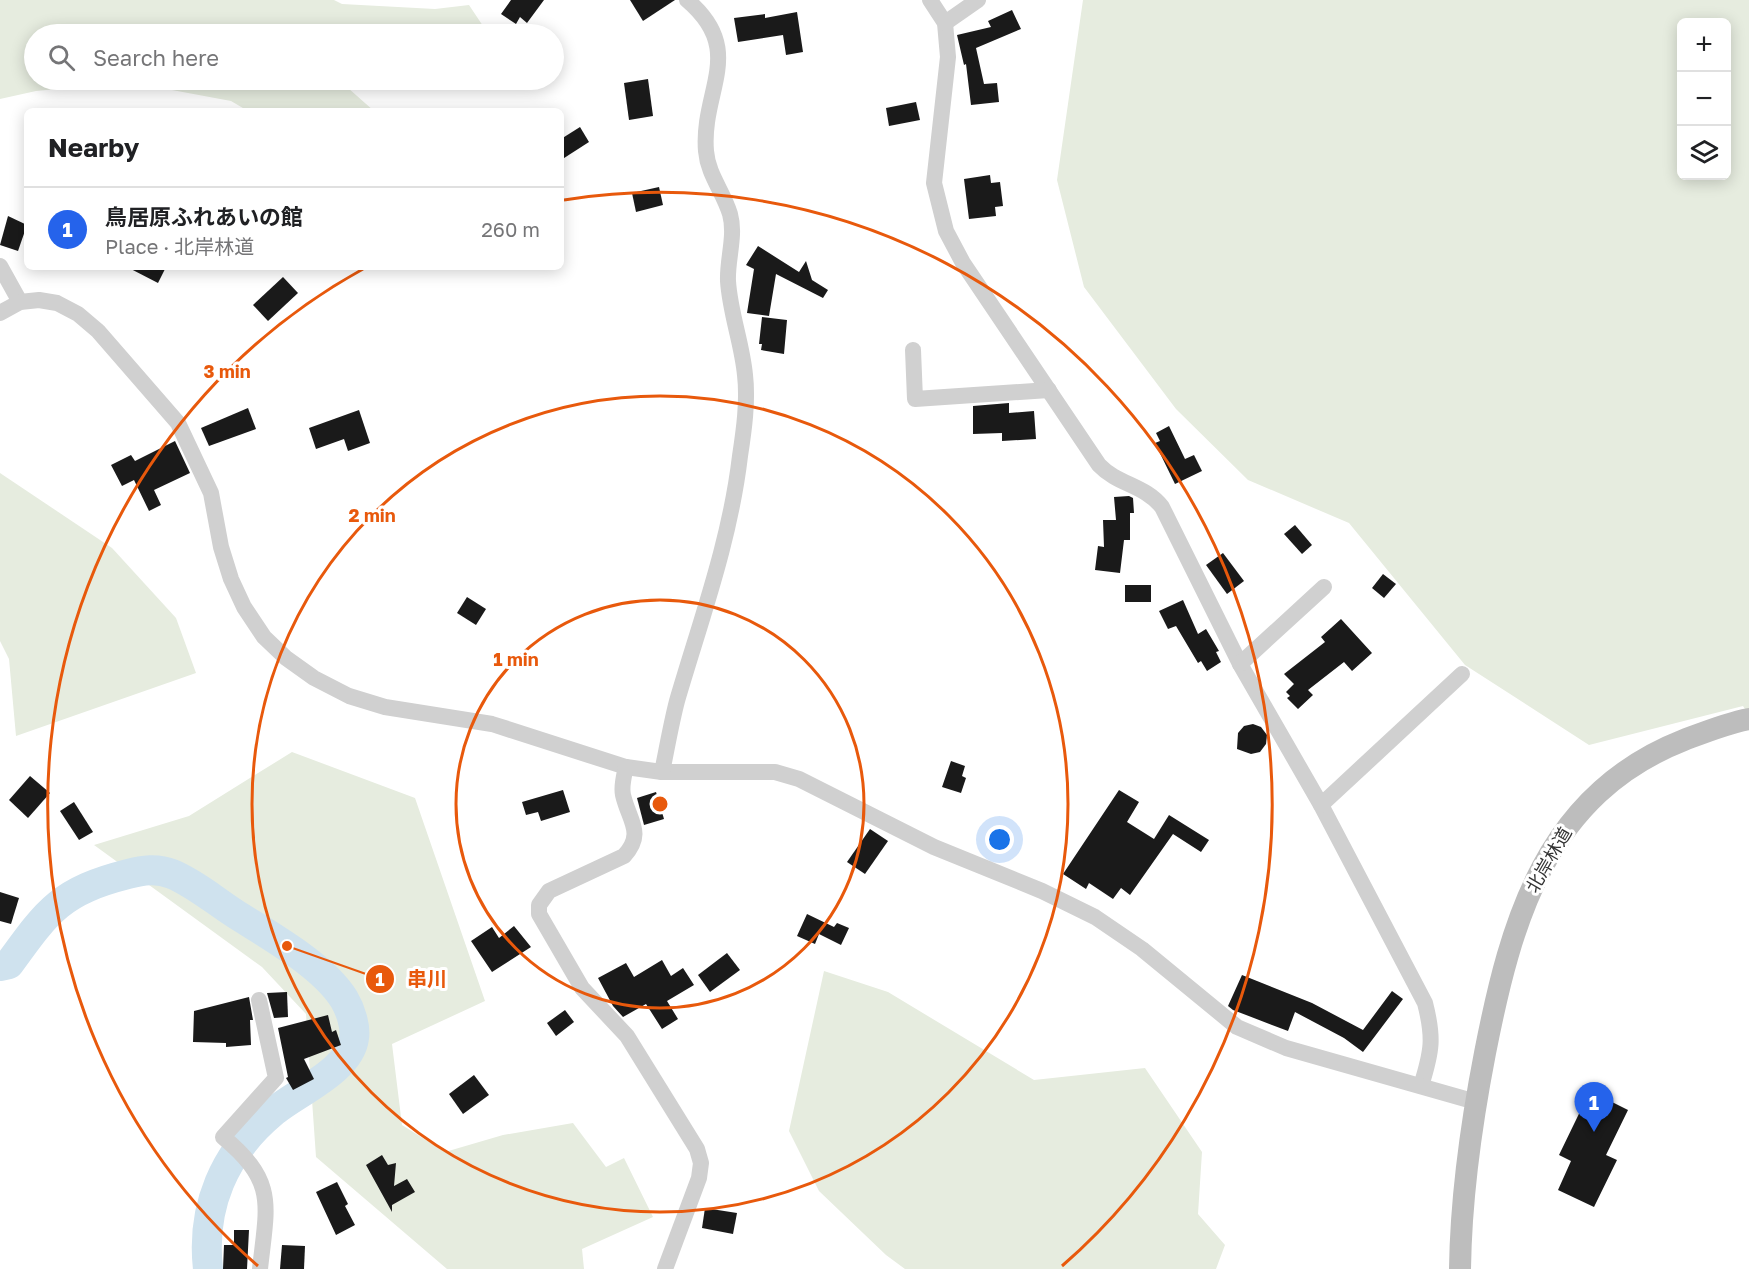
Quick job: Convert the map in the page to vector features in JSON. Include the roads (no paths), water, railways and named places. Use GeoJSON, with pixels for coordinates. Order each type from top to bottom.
{"type":"FeatureCollection","features":[{"type":"Feature","properties":{"kind":"street"},"geometry":{"type":"LineString","coordinates":[[662,772],[677,703],[723,552],[736,492],[744,427],[745,374],[732,316],[728,280],[731,221],[707,165],[705,148],[719,59],[717,40],[702,12],[687,0]]}},
{"type":"Feature","properties":{"kind":"street"},"geometry":{"type":"LineString","coordinates":[[930,0],[945,23],[948,57],[935,153],[934,183],[938,208],[946,231],[963,263],[1107,473],[1153,495],[1162,507],[1240,664],[1321,805],[1425,1003],[1432,1032],[1430,1058],[1421,1086]]}},
{"type":"Feature","properties":{"kind":"street"},"geometry":{"type":"LineString","coordinates":[[945,23],[978,0]]}},
{"type":"Feature","properties":{"kind":"street"},"geometry":{"type":"LineString","coordinates":[[0,266],[20,303]]}},
{"type":"Feature","properties":{"kind":"street"},"geometry":{"type":"LineString","coordinates":[[0,313],[20,303],[39,300],[57,303],[78,314],[98,331],[177,423],[212,494],[221,547],[231,579],[244,607],[264,637],[286,658],[314,678],[349,696],[385,707],[492,724],[626,767],[662,772],[775,772],[799,779],[934,847],[1042,891],[1095,916],[1142,949],[1237,1027],[1286,1048],[1476,1102]]}},
{"type":"Feature","properties":{"kind":"street"},"geometry":{"type":"LineString","coordinates":[[913,350],[915,399],[1049,390]]}},
{"type":"Feature","properties":{"kind":"street"},"geometry":{"type":"LineString","coordinates":[[1240,664],[1324,587]]}},
{"type":"Feature","properties":{"kind":"street"},"geometry":{"type":"LineString","coordinates":[[1321,805],[1462,674]]}},
{"type":"Feature","properties":{"kind":"street","name":"北岸林道"},"geometry":{"type":"LineString","coordinates":[[1460,1269],[1464,1174],[1476,1102],[1494,1006],[1531,889],[1567,827],[1587,802],[1636,764],[1698,735],[1749,719]]}},
{"type":"Feature","properties":{"kind":"street"},"geometry":{"type":"LineString","coordinates":[[626,767],[623,794],[635,830],[635,840],[630,849],[624,856],[549,891],[539,905],[539,914],[582,988],[627,1036],[698,1149],[700,1163],[697,1185],[665,1269]]}},
{"type":"Feature","properties":{"kind":"street"},"geometry":{"type":"LineString","coordinates":[[259,999],[276,1078],[222,1137],[255,1168],[265,1199],[267,1209],[260,1269]]}},
{"type":"Feature","properties":{"kind":"waterway"},"geometry":{"type":"LineString","coordinates":[[0,966],[9,964],[46,916],[71,896],[105,881],[139,871],[155,870],[172,874],[188,882],[294,951],[322,974],[344,999],[352,1018],[354,1038],[343,1061],[320,1080],[282,1105],[255,1129],[241,1146],[219,1183],[208,1224],[208,1269]]}},
{"type":"Feature","properties":{"kind":"place","name":"串川"},"geometry":{"type":"Point","coordinates":[287,946]}},
{"type":"Feature","properties":{"kind":"place","name":"鳥居原ふれあいの館"},"geometry":{"type":"Point","coordinates":[1594,1132]}}]}
